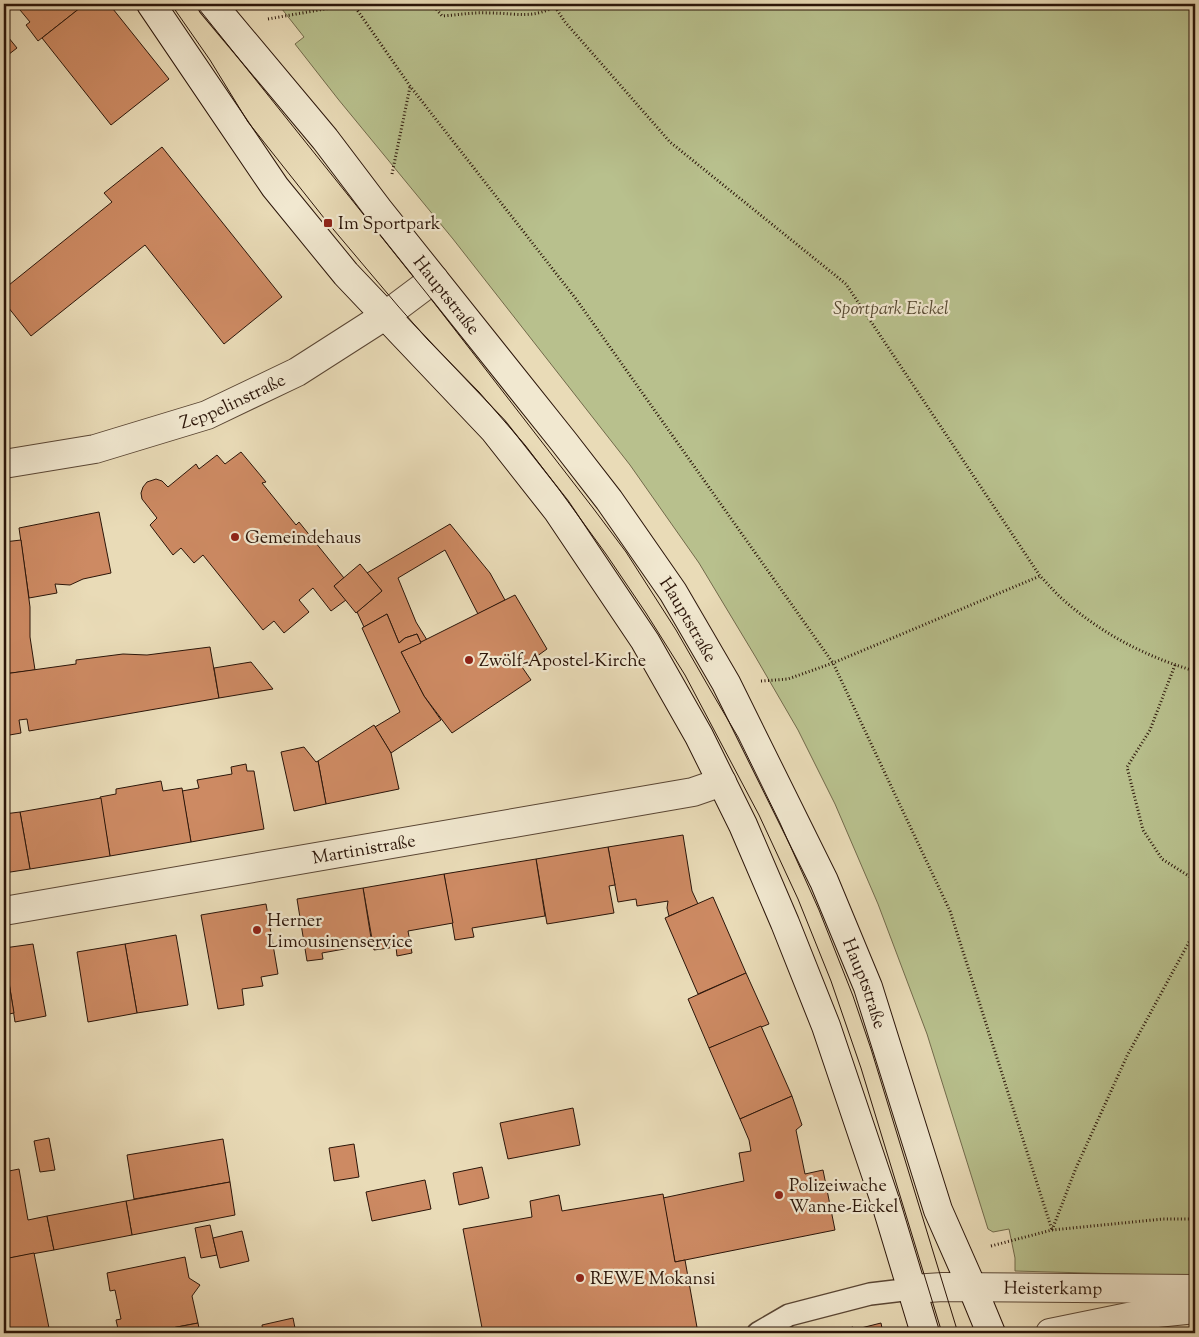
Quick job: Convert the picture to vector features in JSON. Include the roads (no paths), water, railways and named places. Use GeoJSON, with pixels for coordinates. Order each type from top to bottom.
{"type":"FeatureCollection","features":[{"type":"Feature","properties":{"kind":"street","name":"Hauptstraße"},"geometry":{"type":"LineString","coordinates":[[212,4],[325,139],[378,209],[609,500],[673,592],[726,684],[824,881],[868,987],[938,1210],[991,1333]]}},
{"type":"Feature","properties":{"kind":"street"},"geometry":{"type":"LineString","coordinates":[[157,6],[275,187],[346,274],[494,430],[557,510],[645,641],[700,736],[743,825],[826,1026],[886,1204],[925,1333]]}},
{"type":"Feature","properties":{"kind":"street","name":"Zeppelinstraße"},"geometry":{"type":"LineString","coordinates":[[4,464],[95,449],[207,415],[297,372],[386,315],[434,279]]}},
{"type":"Feature","properties":{"kind":"street","name":"Martinistraße"},"geometry":{"type":"LineString","coordinates":[[4,911],[685,794],[722,782]]}},
{"type":"Feature","properties":{"kind":"street","name":"Heisterkamp"},"geometry":{"type":"LineString","coordinates":[[912,1289],[972,1287],[1195,1289]]}},
{"type":"Feature","properties":{"kind":"street","name":"Heisterkamp"},"geometry":{"type":"LineString","coordinates":[[1050,1333],[1138,1315],[1195,1309]]}},
{"type":"Feature","properties":{"kind":"lane"},"geometry":{"type":"LineString","coordinates":[[758,1333],[789,1315],[870,1294],[912,1289]]}},
{"type":"Feature","properties":{"kind":"tram line"},"geometry":{"type":"LineString","coordinates":[[171,4],[210,60],[248,122],[328,223],[428,340],[479,392],[525,445],[558,488],[606,554],[685,675],[759,815],[798,899],[831,981],[861,1068],[942,1333]]}},
{"type":"Feature","properties":{"kind":"tram line"},"geometry":{"type":"LineString","coordinates":[[195,4],[428,295],[626,552],[676,630],[738,737],[780,823],[819,910],[853,996],[958,1333]]}},
{"type":"Feature","properties":{"kind":"place","name":"Im Sportpark"},"geometry":{"type":"Point","coordinates":[328,223]}},
{"type":"Feature","properties":{"kind":"place","name":"Gemeindehaus"},"geometry":{"type":"Point","coordinates":[235,537]}},
{"type":"Feature","properties":{"kind":"place","name":"Zwölf-Apostel-Kirche"},"geometry":{"type":"Point","coordinates":[469,660]}},
{"type":"Feature","properties":{"kind":"place","name":"Herner Limousinenservice"},"geometry":{"type":"Point","coordinates":[257,930]}},
{"type":"Feature","properties":{"kind":"place","name":"Polizeiwache Wanne-Eickel"},"geometry":{"type":"Point","coordinates":[779,1195]}},
{"type":"Feature","properties":{"kind":"place","name":"REWE Mokansi"},"geometry":{"type":"Point","coordinates":[580,1278]}},
{"type":"Feature","properties":{"kind":"park label","name":"Sportpark Eickel"},"geometry":{"type":"Point","coordinates":[891,308]}}]}
